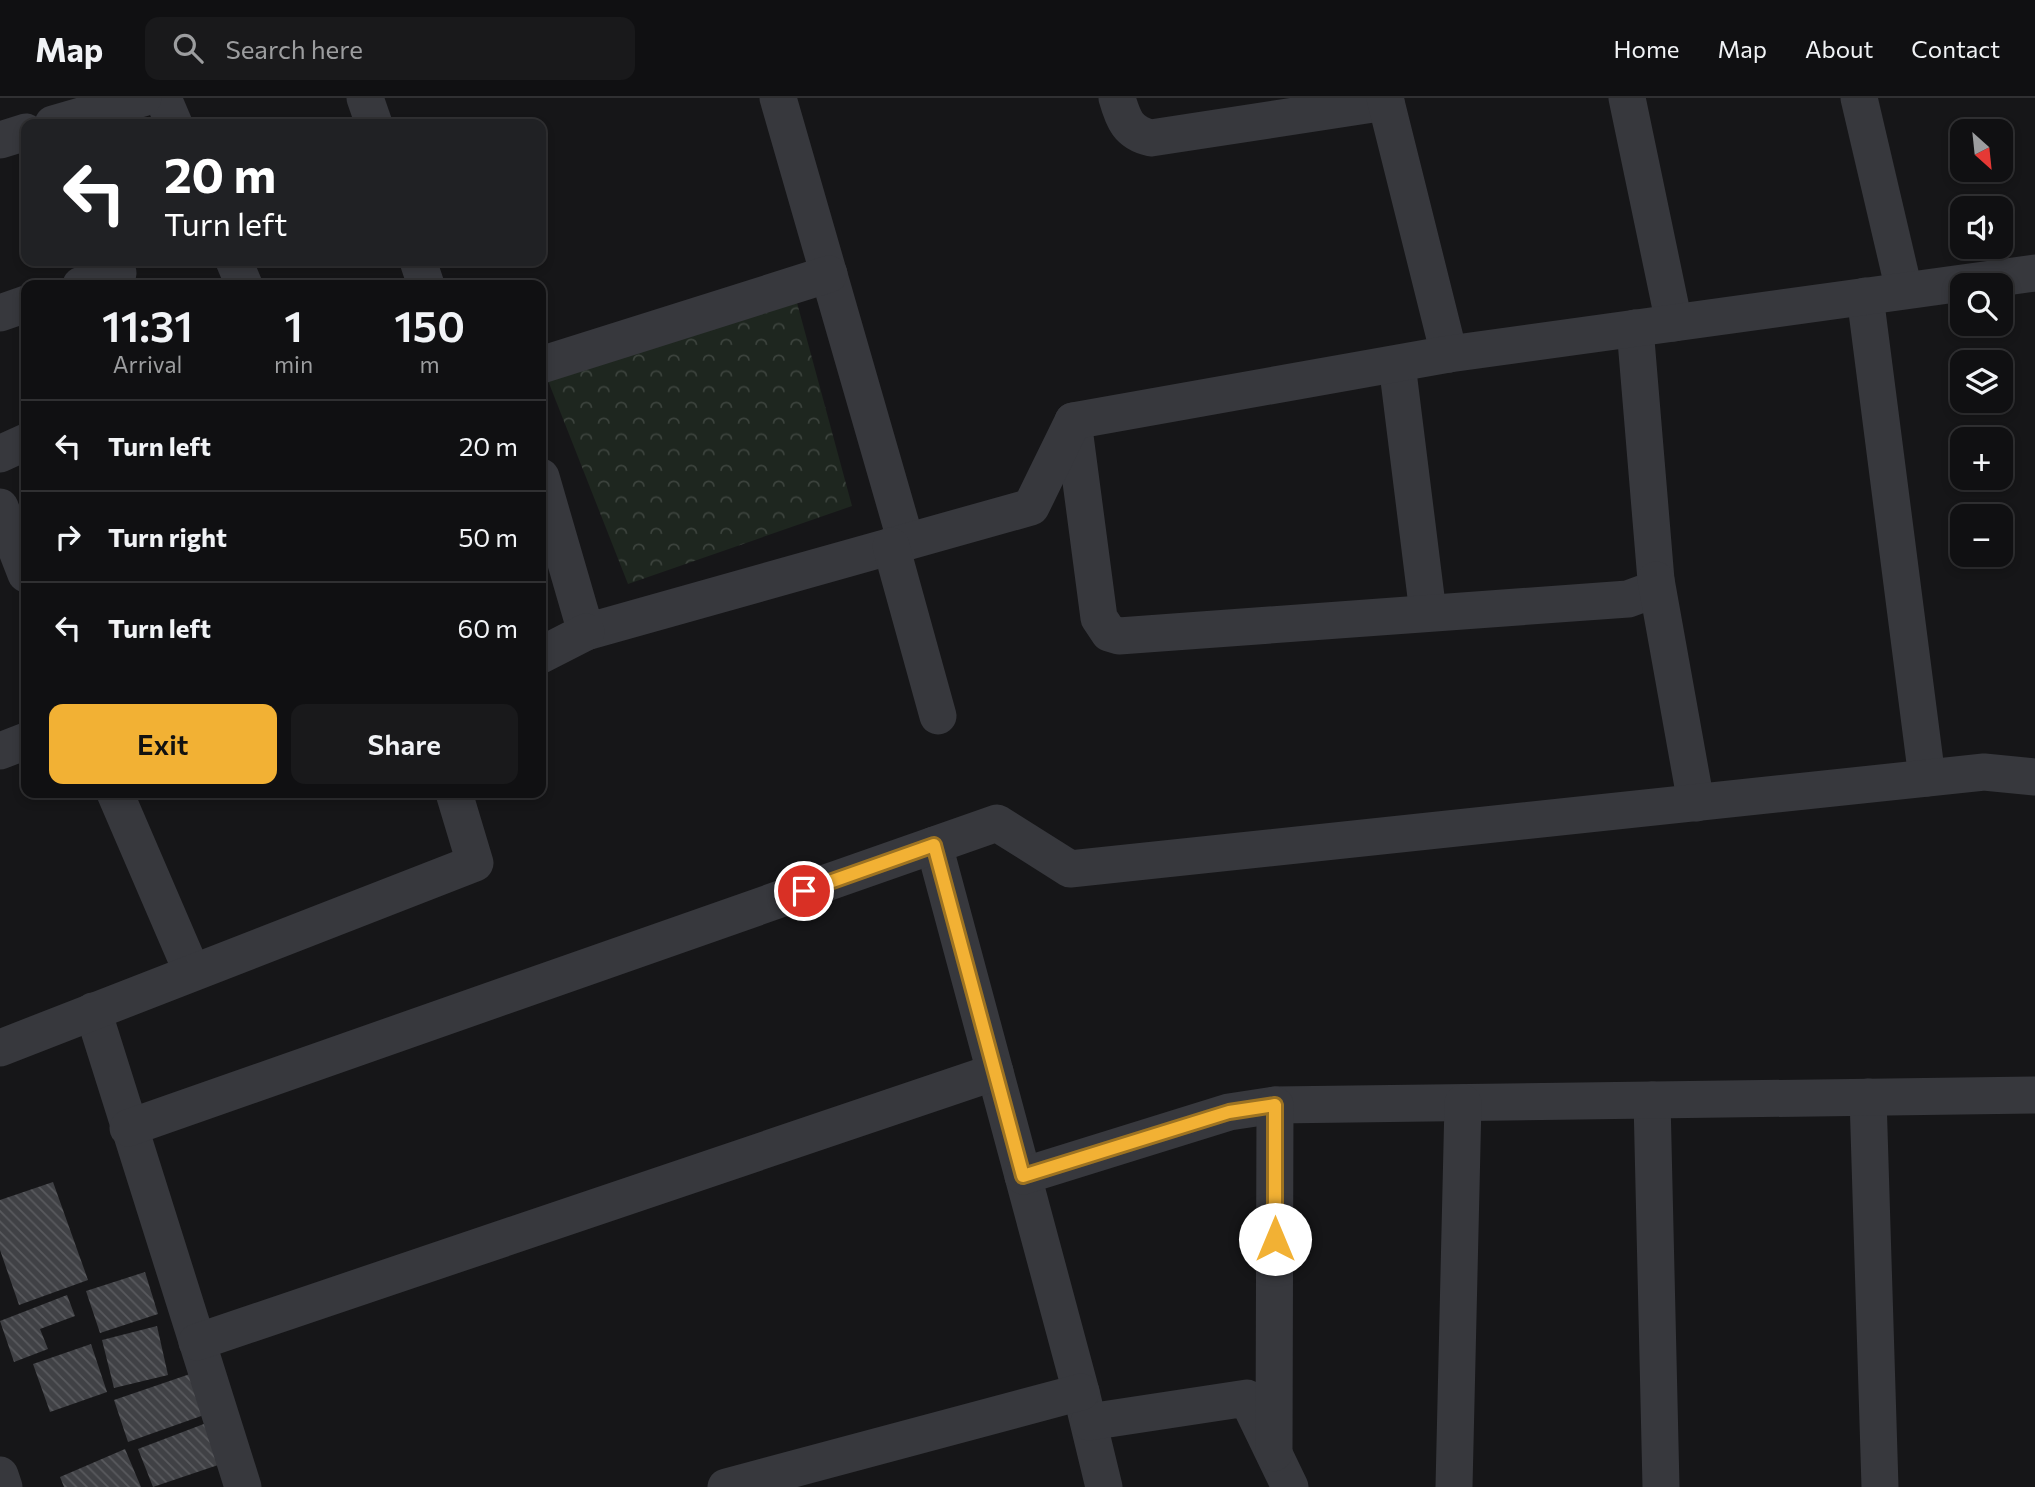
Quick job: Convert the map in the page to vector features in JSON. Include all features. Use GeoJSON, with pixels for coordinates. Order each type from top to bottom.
{"type":"FeatureCollection","features":[{"type":"Feature","properties":{"kind":"street"},"geometry":{"type":"LineString","coordinates":[[163,98],[172,119]]}},
{"type":"Feature","properties":{"kind":"street"},"geometry":{"type":"LineString","coordinates":[[365,98],[372,119]]}},
{"type":"Feature","properties":{"kind":"street"},"geometry":{"type":"LineString","coordinates":[[778,98],[829,274],[899,544],[938,716]]}},
{"type":"Feature","properties":{"kind":"street"},"geometry":{"type":"LineString","coordinates":[[1117,98],[1128,127],[1138,135],[1151,138],[1386,100],[1449,354]]}},
{"type":"Feature","properties":{"kind":"street"},"geometry":{"type":"LineString","coordinates":[[1627,98],[1674,323]]}},
{"type":"Feature","properties":{"kind":"street"},"geometry":{"type":"LineString","coordinates":[[1859,98],[1904,290]]}},
{"type":"Feature","properties":{"kind":"street"},"geometry":{"type":"LineString","coordinates":[[68,119],[124,101]]}},
{"type":"Feature","properties":{"kind":"street"},"geometry":{"type":"LineString","coordinates":[[0,140],[21,134]]}},
{"type":"Feature","properties":{"kind":"street"},"geometry":{"type":"LineString","coordinates":[[97,280],[118,273]]}},
{"type":"Feature","properties":{"kind":"street"},"geometry":{"type":"LineString","coordinates":[[1073,421],[1449,354],[2035,273]]}},
{"type":"Feature","properties":{"kind":"street"},"geometry":{"type":"LineString","coordinates":[[546,363],[829,274]]}},
{"type":"Feature","properties":{"kind":"street"},"geometry":{"type":"LineString","coordinates":[[1865,296],[1927,778]]}},
{"type":"Feature","properties":{"kind":"street"},"geometry":{"type":"LineString","coordinates":[[0,313],[21,306]]}},
{"type":"Feature","properties":{"kind":"street"},"geometry":{"type":"LineString","coordinates":[[1635,328],[1656,580],[1696,803]]}},
{"type":"Feature","properties":{"kind":"street"},"geometry":{"type":"LineString","coordinates":[[1397,364],[1428,613]]}},
{"type":"Feature","properties":{"kind":"street"},"geometry":{"type":"LineString","coordinates":[[546,652],[586,632],[1031,507],[1073,421]]}},
{"type":"Feature","properties":{"kind":"street"},"geometry":{"type":"LineString","coordinates":[[1073,421],[1099,618],[1110,633],[1119,636],[1629,599],[1650,591],[1656,580]]}},
{"type":"Feature","properties":{"kind":"street"},"geometry":{"type":"LineString","coordinates":[[0,454],[21,444]]}},
{"type":"Feature","properties":{"kind":"street"},"geometry":{"type":"LineString","coordinates":[[546,494],[586,632]]}},
{"type":"Feature","properties":{"kind":"street"},"geometry":{"type":"LineString","coordinates":[[0,508],[21,561]]}},
{"type":"Feature","properties":{"kind":"street"},"geometry":{"type":"LineString","coordinates":[[0,751],[21,743]]}},
{"type":"Feature","properties":{"kind":"street"},"geometry":{"type":"LineString","coordinates":[[128,1128],[997,823],[1070,869],[1984,772],[2035,778]]}},
{"type":"Feature","properties":{"kind":"street"},"geometry":{"type":"LineString","coordinates":[[117,798],[192,972]]}},
{"type":"Feature","properties":{"kind":"street"},"geometry":{"type":"LineString","coordinates":[[0,1048],[475,863],[456,798]]}},
{"type":"Feature","properties":{"kind":"street"},"geometry":{"type":"LineString","coordinates":[[934,845],[1085,1407],[1104,1487]]}},
{"type":"Feature","properties":{"kind":"street"},"geometry":{"type":"LineString","coordinates":[[93,1011],[243,1487]]}},
{"type":"Feature","properties":{"kind":"street"},"geometry":{"type":"LineString","coordinates":[[197,1342],[995,1072]]}},
{"type":"Feature","properties":{"kind":"street"},"geometry":{"type":"LineString","coordinates":[[1023,1176],[1229,1112],[1275,1105],[2035,1095]]}},
{"type":"Feature","properties":{"kind":"street"},"geometry":{"type":"LineString","coordinates":[[1868,1097],[1880,1487]]}},
{"type":"Feature","properties":{"kind":"street"},"geometry":{"type":"LineString","coordinates":[[1652,1100],[1661,1487]]}},
{"type":"Feature","properties":{"kind":"street"},"geometry":{"type":"LineString","coordinates":[[1454,1487],[1462,1103]]}},
{"type":"Feature","properties":{"kind":"street"},"geometry":{"type":"LineString","coordinates":[[1274,1453],[1275,1105]]}},
{"type":"Feature","properties":{"kind":"street"},"geometry":{"type":"LineString","coordinates":[[726,1487],[1085,1407],[1247,1398],[1290,1487]]}},
{"type":"Feature","properties":{"kind":"street"},"geometry":{"type":"LineString","coordinates":[[0,1475],[4,1487]]}},
{"type":"Feature","properties":{"kind":"green space"},"geometry":{"type":"Polygon","coordinates":[[[793,288],[852,506],[628,584],[546,376],[546,367],[793,288]]]}},
{"type":"Feature","properties":{"kind":"building"},"geometry":{"type":"Polygon","coordinates":[[[53,1182],[88,1280],[19,1305],[0,1250],[0,1200],[53,1182]]]}},
{"type":"Feature","properties":{"kind":"building"},"geometry":{"type":"Polygon","coordinates":[[[145,1272],[158,1314],[100,1333],[86,1291],[145,1272]]]}},
{"type":"Feature","properties":{"kind":"building"},"geometry":{"type":"Polygon","coordinates":[[[67,1295],[75,1316],[40,1329],[48,1349],[14,1362],[0,1321],[67,1295]]]}},
{"type":"Feature","properties":{"kind":"building"},"geometry":{"type":"Polygon","coordinates":[[[157,1326],[168,1375],[114,1388],[102,1340],[157,1326]]]}},
{"type":"Feature","properties":{"kind":"building"},"geometry":{"type":"Polygon","coordinates":[[[91,1344],[107,1392],[50,1412],[33,1364],[91,1344]]]}},
{"type":"Feature","properties":{"kind":"building"},"geometry":{"type":"Polygon","coordinates":[[[190,1374],[204,1415],[128,1442],[114,1400],[190,1374]]]}},
{"type":"Feature","properties":{"kind":"building"},"geometry":{"type":"Polygon","coordinates":[[[209,1422],[224,1463],[153,1487],[138,1449],[209,1422]]]}},
{"type":"Feature","properties":{"kind":"building"},"geometry":{"type":"Polygon","coordinates":[[[125,1449],[141,1487],[64,1487],[60,1477],[125,1449]]]}},
{"type":"Feature","properties":{"kind":"route"},"geometry":{"type":"LineString","coordinates":[[804,891],[934,845],[1023,1176],[1229,1112],[1275,1105],[1275,1239]]}}]}
